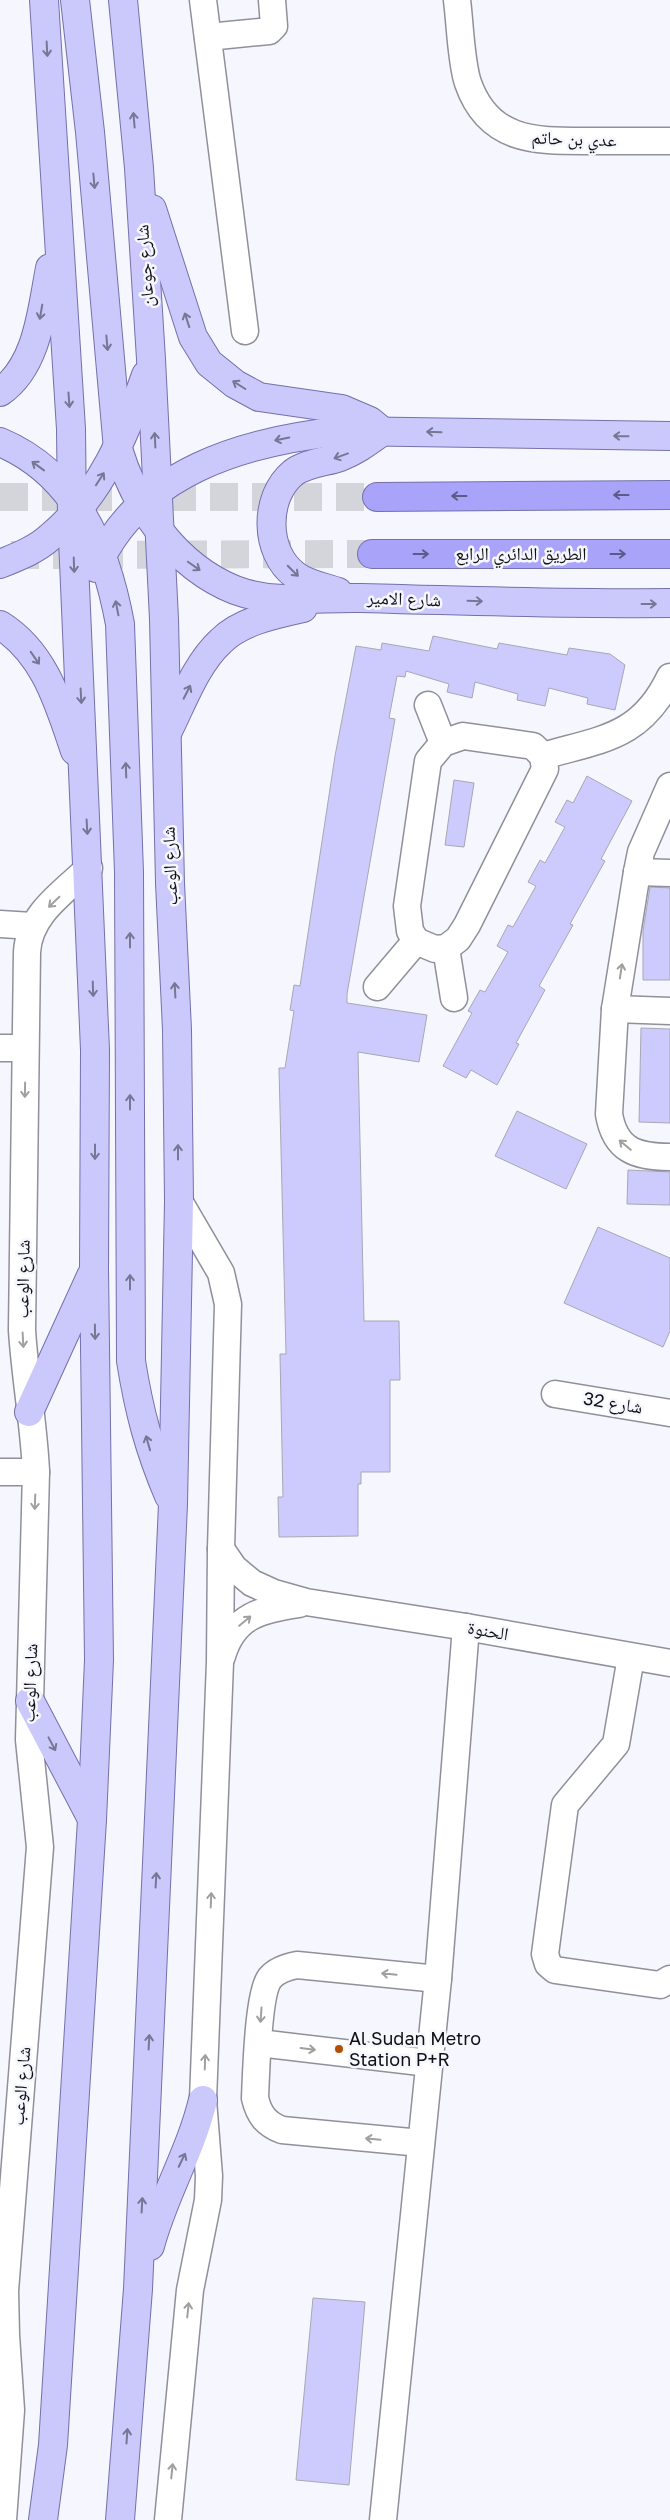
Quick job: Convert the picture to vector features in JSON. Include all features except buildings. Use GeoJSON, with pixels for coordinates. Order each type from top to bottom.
{"type":"FeatureCollection","features":[{"type":"Feature","properties":{"kind":"highway"},"geometry":{"type":"LineString","coordinates":[[376,496],[670,495]]}},
{"type":"Feature","properties":{"kind":"highway","name":"الطريق الدائري الرابع"},"geometry":{"type":"LineString","coordinates":[[372,554],[670,554]]}},
{"type":"Feature","properties":{"kind":"main road"},"geometry":{"type":"LineString","coordinates":[[44,0],[71,429],[89,868],[95,1050],[94,1268],[99,1660],[92,1820],[53,2445],[44,2520]]}},
{"type":"Feature","properties":{"kind":"main road"},"geometry":{"type":"LineString","coordinates":[[75,0],[90,132],[118,449],[127,478],[149,497]]}},
{"type":"Feature","properties":{"kind":"main road","name":"شارع جوعان"},"geometry":{"type":"LineString","coordinates":[[123,0],[139,168],[151,359],[149,497],[160,532]]}},
{"type":"Feature","properties":{"kind":"main road"},"geometry":{"type":"LineString","coordinates":[[139,168],[193,337],[210,363],[235,384],[258,397],[342,410],[370,421],[383,431]]}},
{"type":"Feature","properties":{"kind":"main road"},"geometry":{"type":"LineString","coordinates":[[0,392],[20,371],[33,345],[41,317],[57,229]]}},
{"type":"Feature","properties":{"kind":"main road"},"geometry":{"type":"LineString","coordinates":[[0,564],[26,553],[50,538],[74,507],[100,480],[118,449],[132,417],[151,359]]}},
{"type":"Feature","properties":{"kind":"main road"},"geometry":{"type":"LineString","coordinates":[[356,598],[294,574],[279,554],[271,529],[272,508],[282,485],[294,472],[357,449],[383,431]]}},
{"type":"Feature","properties":{"kind":"main road"},"geometry":{"type":"LineString","coordinates":[[79,647],[84,607],[90,582],[102,555],[120,529],[149,497],[224,456],[262,443],[326,432],[383,431],[670,436]]}},
{"type":"Feature","properties":{"kind":"main road"},"geometry":{"type":"LineString","coordinates":[[0,442],[13,448],[44,470],[74,507],[102,555],[114,588],[122,643],[129,872],[131,1360],[139,1410],[153,1458],[173,1504]]}},
{"type":"Feature","properties":{"kind":"main road","name":"شارع الامير"},"geometry":{"type":"LineString","coordinates":[[160,532],[187,561],[235,590],[274,599],[356,598],[565,604],[670,604]]}},
{"type":"Feature","properties":{"kind":"main road","name":"شارع الوعب"},"geometry":{"type":"LineString","coordinates":[[120,2520],[138,2289],[173,1504],[179,1201],[177,1030],[165,735],[164,632],[160,532]]}},
{"type":"Feature","properties":{"kind":"main road"},"geometry":{"type":"LineString","coordinates":[[165,735],[190,686],[211,651],[222,639],[252,622],[278,614],[356,598]]}},
{"type":"Feature","properties":{"kind":"main road"},"geometry":{"type":"LineString","coordinates":[[0,624],[31,651],[44,669],[55,693],[85,778]]}},
{"type":"Feature","properties":{"kind":"main road"},"geometry":{"type":"LineString","coordinates":[[29,1412],[94,1268]]}},
{"type":"Feature","properties":{"kind":"main road"},"geometry":{"type":"LineString","coordinates":[[30,1701],[92,1820]]}},
{"type":"Feature","properties":{"kind":"main road"},"geometry":{"type":"LineString","coordinates":[[138,2289],[155,2227],[192,2138],[203,2100]]}},
{"type":"Feature","properties":{"kind":"street"},"geometry":{"type":"LineString","coordinates":[[203,0],[245,331]]}},
{"type":"Feature","properties":{"kind":"street"},"geometry":{"type":"LineString","coordinates":[[208,37],[269,31],[274,26],[272,0]]}},
{"type":"Feature","properties":{"kind":"street","name":"عدي بن حاتم"},"geometry":{"type":"LineString","coordinates":[[457,0],[468,81],[477,104],[494,122],[514,134],[538,141],[670,141]]}},
{"type":"Feature","properties":{"kind":"street"},"geometry":{"type":"LineString","coordinates":[[543,756],[616,734],[641,719],[660,697],[670,677]]}},
{"type":"Feature","properties":{"kind":"street"},"geometry":{"type":"LineString","coordinates":[[428,705],[443,743]]}},
{"type":"Feature","properties":{"kind":"street"},"geometry":{"type":"LineString","coordinates":[[463,736],[473,736],[526,744],[538,750],[543,756],[545,769],[467,925],[458,939],[446,948],[435,949],[416,941],[410,931],[407,919],[408,897],[425,773],[428,761],[443,743],[463,736]]}},
{"type":"Feature","properties":{"kind":"street"},"geometry":{"type":"LineString","coordinates":[[670,786],[641,852],[637,872],[615,1009],[609,1114],[612,1131],[622,1145],[637,1154],[670,1157]]}},
{"type":"Feature","properties":{"kind":"street"},"geometry":{"type":"LineString","coordinates":[[0,924],[32,926],[40,915],[89,868]]}},
{"type":"Feature","properties":{"kind":"street"},"geometry":{"type":"LineString","coordinates":[[637,872],[670,873]]}},
{"type":"Feature","properties":{"kind":"street","name":"شارع الوعب"},"geometry":{"type":"LineString","coordinates":[[3,2520],[11,2410],[6,2335],[6,2284],[40,1847],[29,1740],[36,1472],[22,1330],[12,1048],[28,937],[32,926]]}},
{"type":"Feature","properties":{"kind":"street"},"geometry":{"type":"LineString","coordinates":[[377,987],[416,941]]}},
{"type":"Feature","properties":{"kind":"street"},"geometry":{"type":"LineString","coordinates":[[446,948],[454,998]]}},
{"type":"Feature","properties":{"kind":"street"},"geometry":{"type":"LineString","coordinates":[[615,1009],[670,1011]]}},
{"type":"Feature","properties":{"kind":"street","name":"شارع الوعب"},"geometry":{"type":"LineString","coordinates":[[168,2520],[190,2290],[208,2200],[209,2176],[203,2100],[220,1662],[221,1550],[228,1304],[226,1288],[221,1273],[179,1201]]}},
{"type":"Feature","properties":{"kind":"street","name":"شارع 32"},"geometry":{"type":"LineString","coordinates":[[555,1394],[670,1413]]}},
{"type":"Feature","properties":{"kind":"street"},"geometry":{"type":"LineString","coordinates":[[0,1472],[36,1472]]}},
{"type":"Feature","properties":{"kind":"street","name":"الحنوة"},"geometry":{"type":"LineString","coordinates":[[221,1550],[234,1568],[252,1584],[274,1593],[306,1602],[466,1627],[670,1663]]}},
{"type":"Feature","properties":{"kind":"street","name":"الحنوة"},"geometry":{"type":"LineString","coordinates":[[220,1662],[225,1644],[249,1616],[266,1609],[306,1602]]}},
{"type":"Feature","properties":{"kind":"street"},"geometry":{"type":"LineString","coordinates":[[384,2520],[438,1979],[466,1627]]}},
{"type":"Feature","properties":{"kind":"street"},"geometry":{"type":"LineString","coordinates":[[631,1657],[616,1744],[565,1805],[545,1954],[548,1964],[555,1970],[660,1985],[670,1979]]}},
{"type":"Feature","properties":{"kind":"street"},"geometry":{"type":"LineString","coordinates":[[421,2144],[282,2130],[272,2126],[263,2119],[258,2109],[256,2098],[264,1990],[269,1980],[286,1967],[297,1965],[438,1979]]}},
{"type":"Feature","properties":{"kind":"street"},"geometry":{"type":"LineString","coordinates":[[259,2044],[429,2063]]}},
{"type":"Feature","properties":{"kind":"tunnel"},"geometry":{"type":"LineString","coordinates":[[0,497],[377,497]]}},
{"type":"Feature","properties":{"kind":"tunnel"},"geometry":{"type":"LineString","coordinates":[[11,555],[372,554]]}},
{"type":"Feature","properties":{"kind":"place","name":"Al Sudan Metro Station P+R"},"geometry":{"type":"Point","coordinates":[339,2049]}}]}
